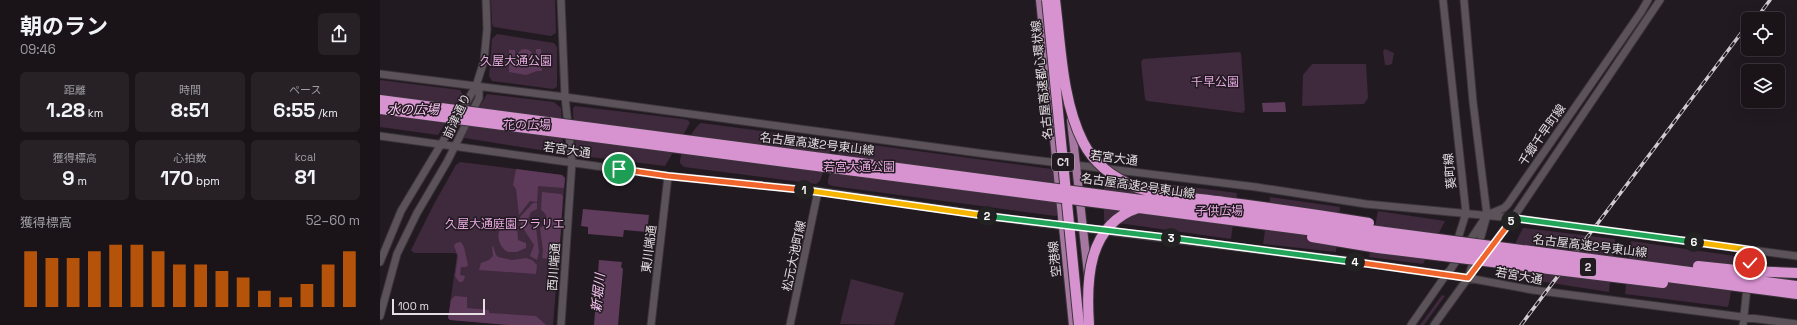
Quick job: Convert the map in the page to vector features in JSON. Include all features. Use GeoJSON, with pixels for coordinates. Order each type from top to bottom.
{"type":"FeatureCollection","features":[{"type":"Feature","properties":{"kind":"highway","name":"名古屋高速都心環状線"},"geometry":{"type":"LineString","coordinates":[[1047,0],[1079,325]]}},
{"type":"Feature","properties":{"kind":"highway"},"geometry":{"type":"LineString","coordinates":[[1055,0],[1070,110],[1083,143],[1096,161],[1112,174],[1139,188],[1160,193],[1281,209],[1404,232],[1601,258],[1738,270],[1797,273]]}},
{"type":"Feature","properties":{"kind":"highway","name":"名古屋高速2号東山線"},"geometry":{"type":"LineString","coordinates":[[380,100],[1404,232],[1797,286]]}},
{"type":"Feature","properties":{"kind":"highway","name":"名古屋高速2号東山線"},"geometry":{"type":"LineString","coordinates":[[380,109],[1684,282]]}},
{"type":"Feature","properties":{"kind":"highway"},"geometry":{"type":"LineString","coordinates":[[1089,325],[1087,295],[1089,272],[1094,253],[1100,240],[1114,223],[1126,214],[1143,206],[1156,205],[1208,211],[1298,234],[1357,245],[1599,277],[1684,282],[1797,297]]}},
{"type":"Feature","properties":{"kind":"highway"},"geometry":{"type":"LineString","coordinates":[[1684,282],[1797,297]]}},
{"type":"Feature","properties":{"kind":"main road","name":"空港線"},"geometry":{"type":"LineString","coordinates":[[1040,0],[1073,325]]}},
{"type":"Feature","properties":{"kind":"main road"},"geometry":{"type":"LineString","coordinates":[[1060,0],[1075,164],[1084,229],[1092,325]]}},
{"type":"Feature","properties":{"kind":"street"},"geometry":{"type":"LineString","coordinates":[[476,86],[484,61],[487,29],[486,0]]}},
{"type":"Feature","properties":{"kind":"street","name":"西川端通"},"geometry":{"type":"LineString","coordinates":[[561,0],[565,97],[572,162],[561,325]]}},
{"type":"Feature","properties":{"kind":"street","name":"葵町線"},"geometry":{"type":"LineString","coordinates":[[1411,325],[1447,275],[1466,213],[1443,0]]}},
{"type":"Feature","properties":{"kind":"street"},"geometry":{"type":"LineString","coordinates":[[1434,325],[1468,278],[1487,215],[1464,0]]}},
{"type":"Feature","properties":{"kind":"street","name":"千郷千早町線"},"geometry":{"type":"LineString","coordinates":[[1487,215],[1504,208],[1508,204],[1648,0]]}},
{"type":"Feature","properties":{"kind":"street","name":"千郷千早町線"},"geometry":{"type":"LineString","coordinates":[[1468,278],[1513,218],[1660,0]]}},
{"type":"Feature","properties":{"kind":"street","name":"若宮大通"},"geometry":{"type":"LineString","coordinates":[[380,74],[565,97],[1057,163],[1256,187],[1366,204],[1513,218],[1797,256]]}},
{"type":"Feature","properties":{"kind":"street","name":"前津通り"},"geometry":{"type":"LineString","coordinates":[[380,262],[401,211],[433,160],[476,86]]}},
{"type":"Feature","properties":{"kind":"street","name":"前津通り"},"geometry":{"type":"LineString","coordinates":[[380,316],[397,254],[417,213],[479,98],[479,92],[476,86]]}},
{"type":"Feature","properties":{"kind":"street","name":"若宮大通"},"geometry":{"type":"LineString","coordinates":[[380,136],[668,176],[818,191],[1084,229],[1246,248],[1447,275],[1532,290],[1797,324]]}},
{"type":"Feature","properties":{"kind":"street","name":"東川端通"},"geometry":{"type":"LineString","coordinates":[[651,325],[668,176]]}},
{"type":"Feature","properties":{"kind":"street","name":"松元大池町線"},"geometry":{"type":"LineString","coordinates":[[790,325],[818,191]]}},
{"type":"Feature","properties":{"kind":"street"},"geometry":{"type":"LineString","coordinates":[[1447,275],[1487,215]]}},
{"type":"Feature","properties":{"kind":"street"},"geometry":{"type":"LineString","coordinates":[[1743,325],[1751,250]]}},
{"type":"Feature","properties":{"kind":"green space","name":"久屋大通公園"},"geometry":{"type":"Polygon","coordinates":[[[491,0],[555,0],[556,33],[551,36],[494,27],[492,24],[491,0]]]}},
{"type":"Feature","properties":{"kind":"green space","name":"久屋大通公園"},"geometry":{"type":"Polygon","coordinates":[[[497,34],[554,43],[557,47],[557,87],[553,89],[492,81],[489,76],[492,39],[497,34]]]}},
{"type":"Feature","properties":{"kind":"green space"},"geometry":{"type":"Polygon","coordinates":[[[1385,49],[1394,53],[1392,64],[1385,65],[1383,51],[1385,49]]]}},
{"type":"Feature","properties":{"kind":"green space","name":"千早公園"},"geometry":{"type":"Polygon","coordinates":[[[1241,53],[1245,110],[1243,113],[1147,101],[1145,99],[1141,62],[1143,59],[1241,53]]]}},
{"type":"Feature","properties":{"kind":"green space"},"geometry":{"type":"Polygon","coordinates":[[[1312,64],[1366,64],[1368,98],[1364,104],[1302,106],[1303,75],[1312,64]]]}},
{"type":"Feature","properties":{"kind":"green space"},"geometry":{"type":"Polygon","coordinates":[[[380,80],[460,90],[463,95],[438,135],[380,127],[380,80]]]}},
{"type":"Feature","properties":{"kind":"green space","name":"花の広場"},"geometry":{"type":"Polygon","coordinates":[[[487,94],[554,102],[561,108],[562,151],[559,153],[464,138],[464,135],[487,94]]]}},
{"type":"Feature","properties":{"kind":"green space"},"geometry":{"type":"Polygon","coordinates":[[[575,106],[683,119],[688,120],[690,123],[665,166],[582,156],[577,155],[576,153],[573,112],[573,108],[575,106]]]}},
{"type":"Feature","properties":{"kind":"green space","name":"若宮大通公園"},"geometry":{"type":"Polygon","coordinates":[[[701,123],[829,140],[832,146],[820,181],[816,184],[684,167],[680,163],[680,159],[684,148],[695,129],[701,123]]]}},
{"type":"Feature","properties":{"kind":"green space","name":"若宮大通公園"},"geometry":{"type":"Polygon","coordinates":[[[843,141],[1052,169],[1054,170],[1058,215],[1055,216],[832,186],[828,184],[828,179],[843,141]]]}},
{"type":"Feature","properties":{"kind":"green space","name":"久屋大通庭園フラリエ"},"geometry":{"type":"Polygon","coordinates":[[[460,162],[562,175],[565,178],[553,325],[509,325],[450,320],[448,318],[457,255],[455,253],[414,253],[411,250],[434,204],[456,165],[460,162]]]}},
{"type":"Feature","properties":{"kind":"green space","name":"子供広場"},"geometry":{"type":"Polygon","coordinates":[[[1104,176],[1237,193],[1231,239],[1104,221],[1104,176]]]}},
{"type":"Feature","properties":{"kind":"green space"},"geometry":{"type":"Polygon","coordinates":[[[1270,197],[1340,207],[1336,252],[1263,244],[1270,197]]]}},
{"type":"Feature","properties":{"kind":"green space"},"geometry":{"type":"Polygon","coordinates":[[[1378,211],[1445,221],[1423,264],[1369,257],[1378,211]]]}},
{"type":"Feature","properties":{"kind":"green space"},"geometry":{"type":"Polygon","coordinates":[[[1523,228],[1615,239],[1609,292],[1499,275],[1523,228]]]}},
{"type":"Feature","properties":{"kind":"green space"},"geometry":{"type":"Polygon","coordinates":[[[1631,241],[1735,256],[1728,307],[1625,294],[1631,241]]]}},
{"type":"Feature","properties":{"kind":"green space"},"geometry":{"type":"Polygon","coordinates":[[[851,279],[904,293],[894,325],[840,324],[851,279]]]}},
{"type":"Feature","properties":{"kind":"green space"},"geometry":{"type":"Polygon","coordinates":[[[1442,295],[1445,296],[1424,325],[1420,325],[1442,295]]]}},
{"type":"Feature","properties":{"kind":"shaded area"},"geometry":{"type":"Polygon","coordinates":[[[536,49],[541,49],[542,71],[537,71],[526,75],[509,72],[509,50],[515,50],[516,62],[525,67],[534,63],[536,59],[536,49]]]}},
{"type":"Feature","properties":{"kind":"shaded area"},"geometry":{"type":"Polygon","coordinates":[[[516,169],[562,175],[565,178],[564,188],[538,186],[537,202],[530,201],[519,215],[516,189],[513,185],[516,169]]]}},
{"type":"Feature","properties":{"kind":"shaded area"},"geometry":{"type":"Polygon","coordinates":[[[542,192],[561,194],[563,196],[559,259],[557,261],[542,258],[543,250],[540,228],[545,224],[547,217],[541,210],[542,192]]]}},
{"type":"Feature","properties":{"kind":"shaded area"},"geometry":{"type":"Polygon","coordinates":[[[533,203],[537,203],[537,209],[531,212],[528,219],[531,225],[536,228],[539,252],[537,260],[530,256],[534,245],[521,225],[520,217],[533,203]]]}},
{"type":"Feature","properties":{"kind":"shaded area"},"geometry":{"type":"Polygon","coordinates":[[[461,242],[464,247],[468,265],[466,267],[461,267],[460,275],[465,276],[462,282],[459,282],[455,276],[458,256],[454,246],[456,243],[461,242]]]}},
{"type":"Feature","properties":{"kind":"shaded area"},"geometry":{"type":"Polygon","coordinates":[[[493,246],[498,257],[512,260],[526,258],[532,260],[537,265],[536,274],[479,270],[481,263],[489,260],[493,256],[493,246]]]}},
{"type":"Feature","properties":{"kind":"shaded area"},"geometry":{"type":"Polygon","coordinates":[[[455,296],[467,297],[467,308],[489,310],[489,313],[536,316],[546,325],[509,325],[450,320],[448,318],[451,300],[455,296]]]}},
{"type":"Feature","properties":{"kind":"water"},"geometry":{"type":"Polygon","coordinates":[[[525,49],[532,54],[533,57],[528,64],[525,65],[518,60],[517,57],[522,50],[525,49]]]}},
{"type":"Feature","properties":{"kind":"water"},"geometry":{"type":"Polygon","coordinates":[[[1285,102],[1286,112],[1263,112],[1262,103],[1285,102]]]}},
{"type":"Feature","properties":{"kind":"water"},"geometry":{"type":"Polygon","coordinates":[[[583,209],[649,215],[647,232],[624,230],[623,237],[588,234],[588,227],[581,226],[583,209]]]}},
{"type":"Feature","properties":{"kind":"water"},"geometry":{"type":"Polygon","coordinates":[[[514,222],[517,225],[518,240],[526,243],[526,248],[517,252],[508,252],[500,244],[498,237],[502,226],[514,222]]]}},
{"type":"Feature","properties":{"kind":"water","name":"新堀川"},"geometry":{"type":"Polygon","coordinates":[[[599,260],[622,262],[621,267],[623,269],[618,325],[594,325],[599,260]]]}},
{"type":"Feature","properties":{"kind":"railway"},"geometry":{"type":"LineString","coordinates":[[1761,12],[1770,0]]}},
{"type":"Feature","properties":{"kind":"railway"},"geometry":{"type":"LineString","coordinates":[[1521,325],[1741,33]]}},
{"type":"Feature","properties":{"kind":"route"},"geometry":{"type":"LineString","coordinates":[[619,169],[668,176],[818,191],[1084,229],[1351,261],[1468,278],[1513,218],[1751,250],[1750,263]]}},
{"type":"Feature","properties":{"kind":"water label","name":"水の広場"},"geometry":{"type":"Point","coordinates":[413,109]}}]}
